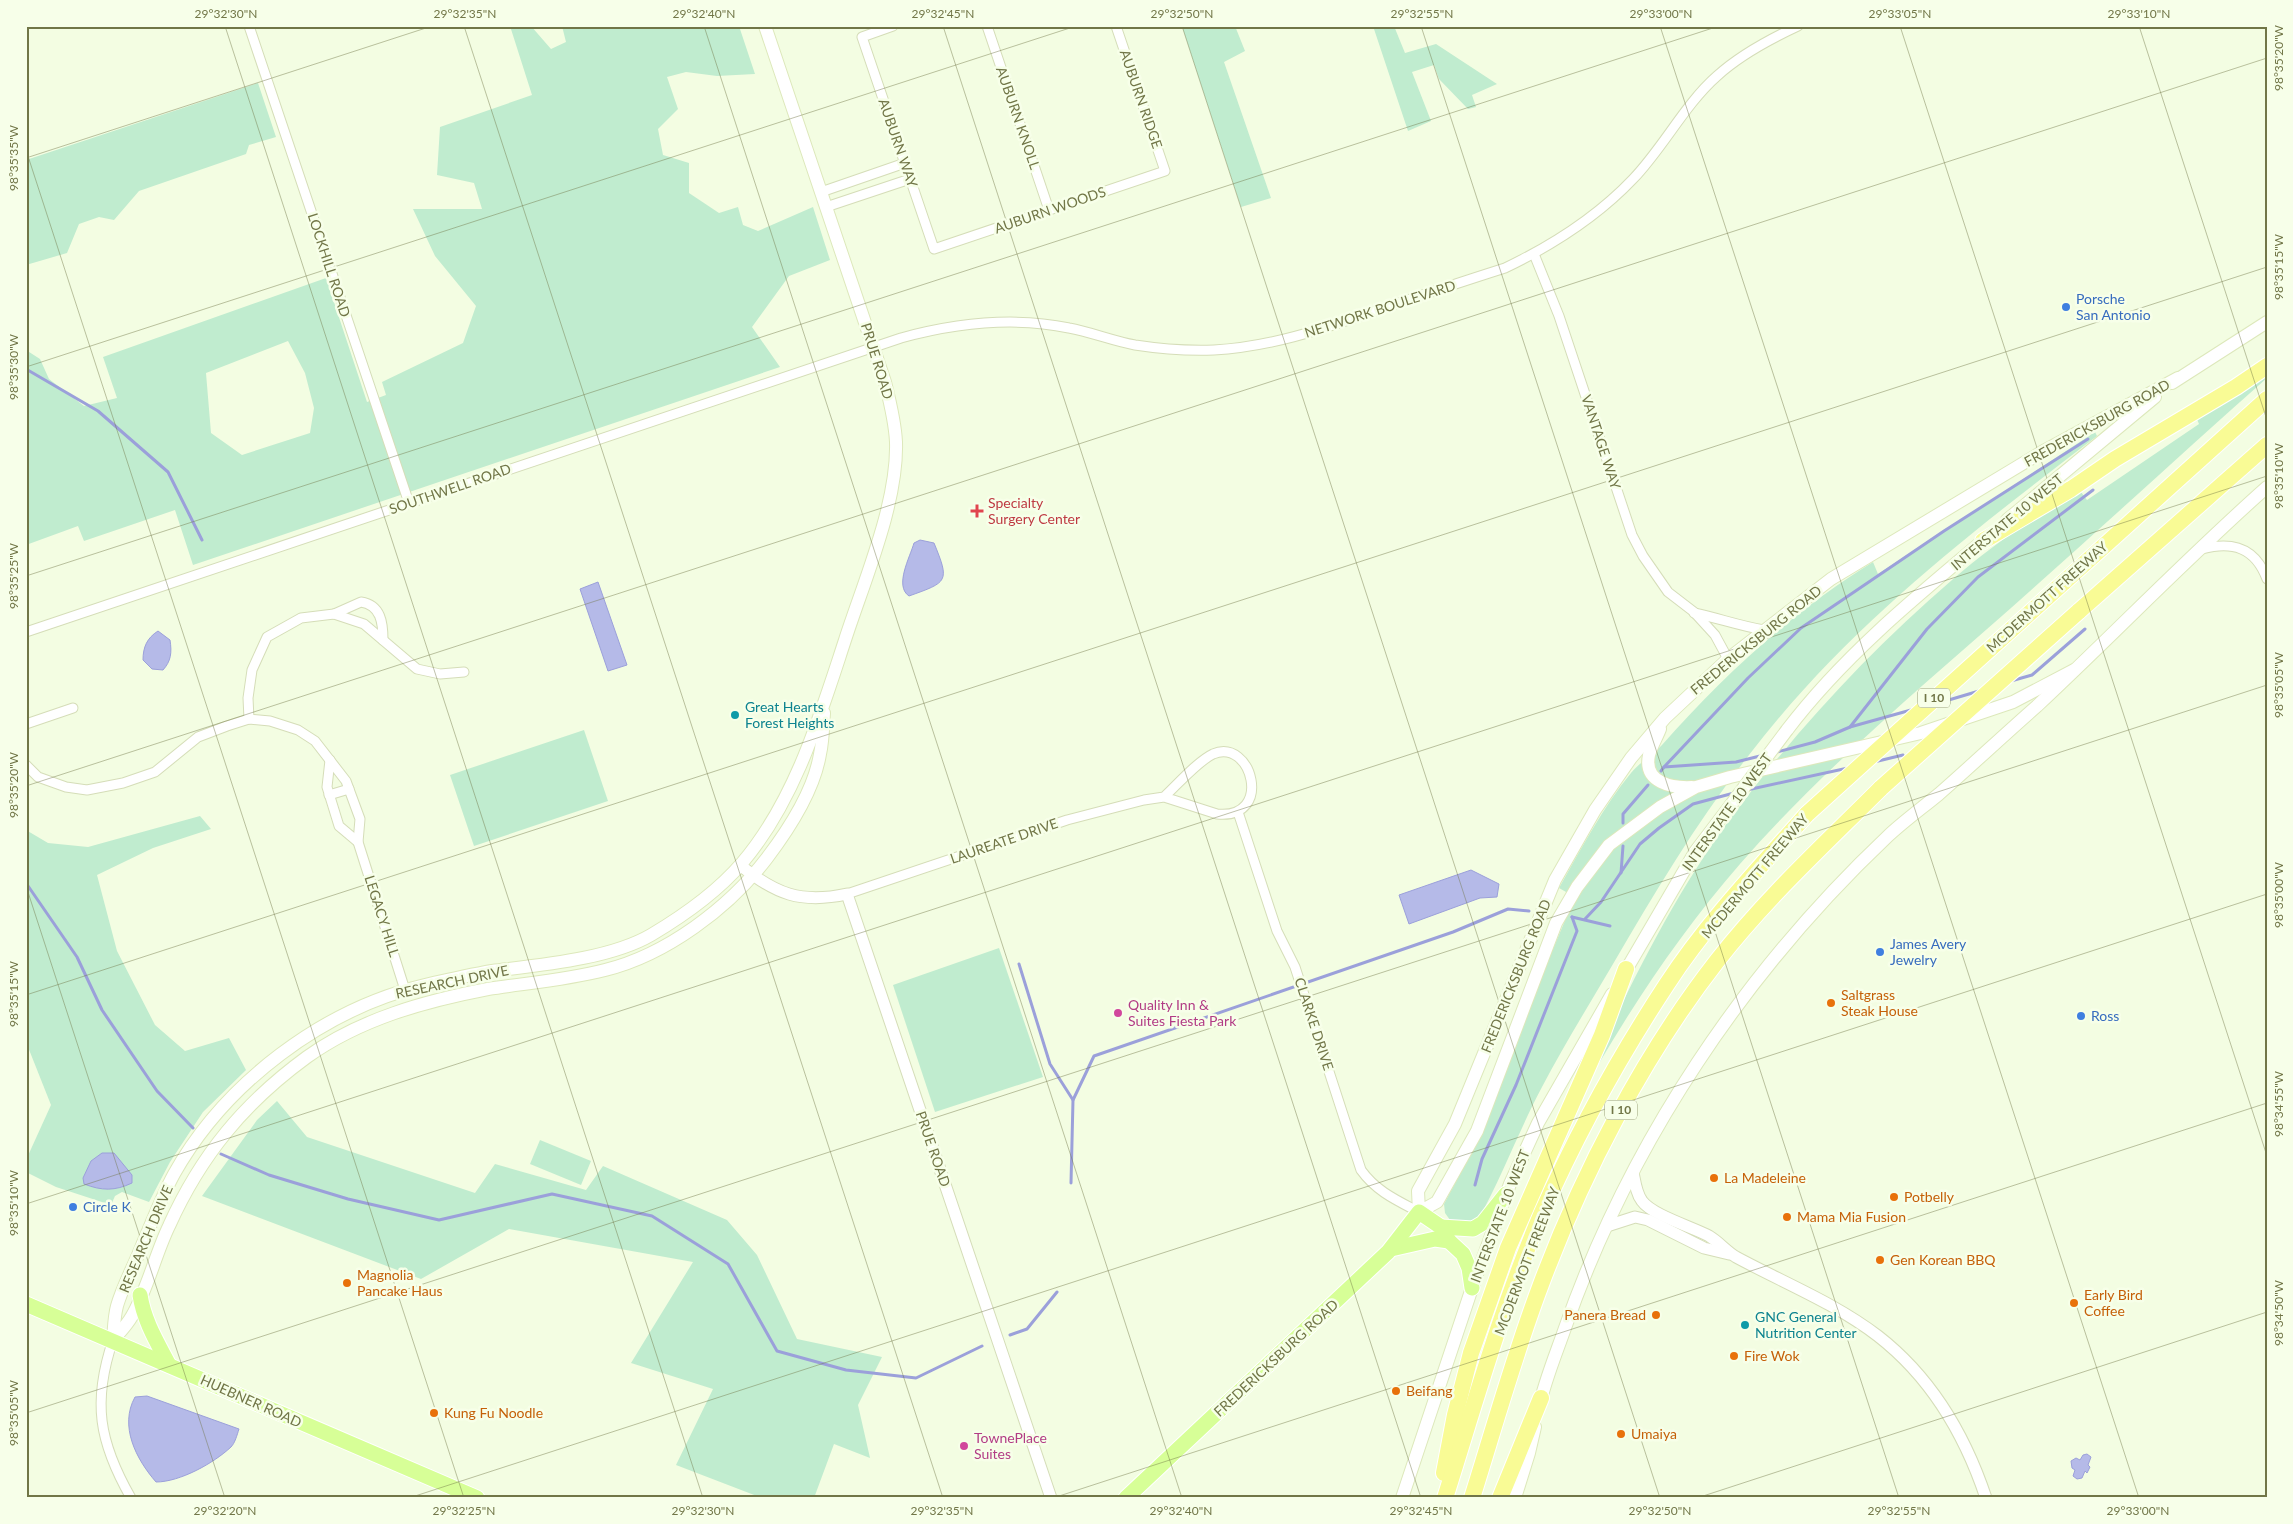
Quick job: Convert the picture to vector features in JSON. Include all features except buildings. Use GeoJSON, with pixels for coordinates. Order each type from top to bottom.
{"type":"FeatureCollection","features":[{"type":"Feature","properties":{"kind":"highway"},"geometry":{"type":"LineString","coordinates":[[1983,541],[2071,489],[2115,459],[2236,388],[2267,366]]}},
{"type":"Feature","properties":{"kind":"highway","name":"MCDERMOTT FREEWAY"},"geometry":{"type":"LineString","coordinates":[[1445,1498],[1511,1293],[1541,1215],[1596,1101],[1668,983],[1752,876],[1807,814],[2267,399]]}},
{"type":"Feature","properties":{"kind":"highway","name":"MCDERMOTT FREEWAY"},"geometry":{"type":"LineString","coordinates":[[1472,1498],[1525,1330],[1549,1263],[1587,1175],[1620,1112],[1667,1034],[1717,962],[1763,907],[1881,788],[2267,445]]}},
{"type":"Feature","properties":{"kind":"highway"},"geometry":{"type":"LineString","coordinates":[[1439,1498],[1455,1415],[1471,1353],[1508,1248],[1598,1044],[1626,969]]}},
{"type":"Feature","properties":{"kind":"highway"},"geometry":{"type":"LineString","coordinates":[[1500,1498],[1541,1398]]}},
{"type":"Feature","properties":{"kind":"main road","name":"PRUE ROAD"},"geometry":{"type":"LineString","coordinates":[[740,865],[759,840],[785,798],[825,701],[887,512],[896,468],[895,423],[885,382],[765,26]]}},
{"type":"Feature","properties":{"kind":"main road","name":"INTERSTATE 10 WEST"},"geometry":{"type":"LineString","coordinates":[[1402,1498],[1472,1288],[1506,1194],[1538,1123],[1695,852],[1806,705],[1864,643],[2178,378],[2267,322]]}},
{"type":"Feature","properties":{"kind":"main road","name":"FREDERICKSBURG ROAD"},"geometry":{"type":"LineString","coordinates":[[1418,1212],[1418,1191],[1455,1124],[1554,880],[1595,810],[1631,758],[1665,718],[1728,659],[1831,579],[2042,452],[2178,378]]}},
{"type":"Feature","properties":{"kind":"main road"},"geometry":{"type":"LineString","coordinates":[[1515,1498],[1529,1453],[1541,1398],[1572,1308],[1607,1226],[1656,1129],[1714,1039],[1798,931],[1890,834],[1938,795],[2074,670],[2267,487]]}},
{"type":"Feature","properties":{"kind":"main road","name":"FREDERICKSBURG ROAD"},"geometry":{"type":"LineString","coordinates":[[1126,1498],[1391,1249],[1418,1212],[1437,1202],[1477,1131],[1556,923],[1577,887],[1609,845],[1660,806],[1696,787],[1730,777],[1921,733],[2014,702],[2074,670]]}},
{"type":"Feature","properties":{"kind":"main road","name":"PRUE ROAD"},"geometry":{"type":"LineString","coordinates":[[753,876],[783,837],[818,766],[821,753],[825,701]]}},
{"type":"Feature","properties":{"kind":"main road"},"geometry":{"type":"LineString","coordinates":[[1665,718],[1648,756],[1652,775],[1661,784],[1668,786],[1696,787]]}},
{"type":"Feature","properties":{"kind":"main road","name":"RESEARCH DRIVE"},"geometry":{"type":"LineString","coordinates":[[113,1340],[117,1308],[174,1174],[198,1138],[220,1111],[259,1072],[300,1041],[356,1009],[405,990],[500,970],[553,963],[602,953],[648,937],[698,903],[740,865]]}},
{"type":"Feature","properties":{"kind":"main road","name":"RESEARCH DRIVE"},"geometry":{"type":"LineString","coordinates":[[113,1340],[132,1317],[168,1228],[186,1190],[212,1148],[233,1122],[271,1085],[325,1046],[364,1024],[410,1007],[495,988],[606,970],[645,956],[672,942],[712,913],[753,876]]}},
{"type":"Feature","properties":{"kind":"main road"},"geometry":{"type":"LineString","coordinates":[[500,970],[509,978],[578,971],[587,974],[598,965],[637,949],[648,937]]}},
{"type":"Feature","properties":{"kind":"main road"},"geometry":{"type":"LineString","coordinates":[[325,1046],[333,1038],[403,999],[405,990],[422,996],[482,984],[495,988]]}},
{"type":"Feature","properties":{"kind":"main road"},"geometry":{"type":"LineString","coordinates":[[1418,1212],[1442,1226],[1472,1229],[1483,1223],[1506,1194]]}},
{"type":"Feature","properties":{"kind":"main road"},"geometry":{"type":"LineString","coordinates":[[1442,1226],[1449,1241],[1463,1254],[1472,1288]]}},
{"type":"Feature","properties":{"kind":"main road"},"geometry":{"type":"LineString","coordinates":[[1391,1249],[1426,1240],[1449,1241]]}},
{"type":"Feature","properties":{"kind":"main road"},"geometry":{"type":"LineString","coordinates":[[140,1295],[148,1327],[169,1365]]}},
{"type":"Feature","properties":{"kind":"main road","name":"HUEBNER ROAD"},"geometry":{"type":"LineString","coordinates":[[26,1304],[477,1498]]}},
{"type":"Feature","properties":{"kind":"street","name":"LOCKHILL ROAD"},"geometry":{"type":"LineString","coordinates":[[249,26],[408,503]]}},
{"type":"Feature","properties":{"kind":"street","name":"AUBURN WAY"},"geometry":{"type":"LineString","coordinates":[[893,26],[862,37],[934,249]]}},
{"type":"Feature","properties":{"kind":"street","name":"AUBURN KNOLL"},"geometry":{"type":"LineString","coordinates":[[986,26],[1049,210]]}},
{"type":"Feature","properties":{"kind":"street","name":"AUBURN RIDGE"},"geometry":{"type":"LineString","coordinates":[[1116,26],[1165,171]]}},
{"type":"Feature","properties":{"kind":"street","name":"NETWORK BOULEVARD"},"geometry":{"type":"LineString","coordinates":[[874,347],[933,329],[967,323],[1000,321],[1034,322],[1068,327],[1134,344],[1178,350],[1214,350],[1251,346],[1307,334],[1505,268],[1534,254],[1591,218],[1620,192],[1656,152],[1702,92],[1717,76],[1746,54],[1798,26]]}},
{"type":"Feature","properties":{"kind":"street"},"geometry":{"type":"LineString","coordinates":[[821,192],[905,163]]}},
{"type":"Feature","properties":{"kind":"street","name":"AUBURN WOODS"},"geometry":{"type":"LineString","coordinates":[[934,249],[1165,171]]}},
{"type":"Feature","properties":{"kind":"street"},"geometry":{"type":"LineString","coordinates":[[869,176],[874,190]]}},
{"type":"Feature","properties":{"kind":"street"},"geometry":{"type":"LineString","coordinates":[[826,207],[910,179]]}},
{"type":"Feature","properties":{"kind":"street","name":"VANTAGE WAY"},"geometry":{"type":"LineString","coordinates":[[1534,254],[1559,316],[1632,535],[1643,556],[1668,592],[1694,612],[1715,635],[1728,659]]}},
{"type":"Feature","properties":{"kind":"street","name":"SOUTHWELL ROAD"},"geometry":{"type":"LineString","coordinates":[[26,632],[874,347]]}},
{"type":"Feature","properties":{"kind":"street"},"geometry":{"type":"LineString","coordinates":[[2201,549],[2218,545],[2240,547],[2258,561],[2267,579]]}},
{"type":"Feature","properties":{"kind":"street"},"geometry":{"type":"LineString","coordinates":[[250,719],[248,698],[252,670],[267,636],[301,618],[334,614],[361,602],[374,606],[379,614],[383,625],[383,640]]}},
{"type":"Feature","properties":{"kind":"street","name":"VANTAGE WAY"},"geometry":{"type":"LineString","coordinates":[[1694,612],[1721,619],[1738,626],[1764,630]]}},
{"type":"Feature","properties":{"kind":"street"},"geometry":{"type":"LineString","coordinates":[[334,614],[364,624],[417,669],[440,674],[464,672]]}},
{"type":"Feature","properties":{"kind":"street"},"geometry":{"type":"LineString","coordinates":[[26,724],[73,708]]}},
{"type":"Feature","properties":{"kind":"street","name":"LEGACY HILL"},"geometry":{"type":"LineString","coordinates":[[26,765],[38,777],[66,787],[87,790],[123,783],[155,772],[198,737],[250,719],[270,721],[298,730],[315,741],[349,789],[360,819],[358,842],[405,990]]}},
{"type":"Feature","properties":{"kind":"street"},"geometry":{"type":"LineString","coordinates":[[1225,752],[1246,765],[1253,787],[1250,798],[1238,812],[1225,815],[1164,797],[1201,762],[1214,754],[1225,752]]}},
{"type":"Feature","properties":{"kind":"street"},"geometry":{"type":"LineString","coordinates":[[330,760],[327,787],[339,826],[358,842]]}},
{"type":"Feature","properties":{"kind":"street"},"geometry":{"type":"LineString","coordinates":[[329,796],[349,789]]}},
{"type":"Feature","properties":{"kind":"street","name":"LAUREATE DRIVE"},"geometry":{"type":"LineString","coordinates":[[847,894],[1067,820],[1164,797]]}},
{"type":"Feature","properties":{"kind":"street","name":"CLARKE DRIVE"},"geometry":{"type":"LineString","coordinates":[[1238,812],[1277,931],[1298,976],[1361,1170],[1370,1183],[1418,1212]]}},
{"type":"Feature","properties":{"kind":"street"},"geometry":{"type":"LineString","coordinates":[[740,865],[766,885],[800,898],[815,899],[847,894]]}},
{"type":"Feature","properties":{"kind":"street","name":"PRUE ROAD"},"geometry":{"type":"LineString","coordinates":[[847,894],[1051,1498]]}},
{"type":"Feature","properties":{"kind":"street"},"geometry":{"type":"LineString","coordinates":[[1633,1172],[1638,1194],[1642,1202],[1710,1237],[1734,1255],[1852,1318],[1900,1355],[1926,1383],[1946,1410],[1976,1468],[1986,1498]]}},
{"type":"Feature","properties":{"kind":"street"},"geometry":{"type":"LineString","coordinates":[[1607,1226],[1635,1217],[1648,1220],[1704,1248],[1734,1255]]}},
{"type":"Feature","properties":{"kind":"street","name":"RESEARCH DRIVE"},"geometry":{"type":"LineString","coordinates":[[113,1340],[104,1367],[100,1403],[106,1439],[112,1460],[131,1498]]}},
{"type":"Feature","properties":{"kind":"green space"},"geometry":{"type":"Polygon","coordinates":[[[510,26],[531,26],[551,49],[566,42],[562,26],[739,26],[755,74],[717,76],[686,72],[667,77],[678,109],[658,129],[663,155],[689,163],[689,193],[719,213],[738,207],[743,225],[758,231],[813,207],[830,260],[789,276],[752,327],[780,367],[193,565],[175,510],[84,541],[78,526],[26,545],[26,350],[40,359],[49,379],[84,406],[117,398],[103,357],[326,278],[367,402],[386,395],[382,382],[463,343],[476,306],[435,256],[413,209],[482,209],[474,183],[437,175],[440,127],[532,95],[510,26]],[[288,341],[206,373],[211,433],[242,455],[310,433],[314,408],[305,373],[288,341]]]}},
{"type":"Feature","properties":{"kind":"green space"},"geometry":{"type":"Polygon","coordinates":[[[1182,26],[1235,26],[1245,51],[1224,62],[1271,198],[1241,207],[1182,26]]]}},
{"type":"Feature","properties":{"kind":"green space"},"geometry":{"type":"Polygon","coordinates":[[[1373,26],[1394,26],[1405,53],[1436,44],[1497,84],[1472,95],[1476,107],[1468,109],[1439,79],[1434,65],[1412,72],[1431,121],[1408,131],[1373,26]]]}},
{"type":"Feature","properties":{"kind":"green space"},"geometry":{"type":"Polygon","coordinates":[[[258,83],[276,137],[249,145],[246,154],[139,191],[114,220],[99,217],[79,224],[67,253],[26,265],[26,160],[258,83]]]}},
{"type":"Feature","properties":{"kind":"green space"},"geometry":{"type":"Polygon","coordinates":[[[2265,374],[2267,378],[1906,700],[1837,763],[1771,829],[1682,936],[1630,1013],[1598,1065],[1595,1062],[1626,996],[1660,930],[1698,865],[1764,775],[1814,716],[1867,659],[1952,580],[2014,532],[2078,488],[2087,500],[2199,424],[2196,417],[2265,374]]]}},
{"type":"Feature","properties":{"kind":"green space"},"geometry":{"type":"Polygon","coordinates":[[[2095,432],[2097,436],[2003,509],[1912,584],[1869,623],[1787,708],[1712,805],[1645,910],[1550,1071],[1478,1220],[1469,1224],[1450,1220],[1445,1213],[1444,1204],[1477,1142],[1539,982],[1575,897],[1559,888],[1602,814],[1631,773],[1658,749],[1735,669],[1815,601],[1873,562],[1878,574],[2095,432]]]}},
{"type":"Feature","properties":{"kind":"green space"},"geometry":{"type":"Polygon","coordinates":[[[584,730],[608,801],[474,846],[450,775],[584,730]]]}},
{"type":"Feature","properties":{"kind":"green space"},"geometry":{"type":"Polygon","coordinates":[[[200,816],[211,829],[153,848],[97,875],[117,951],[155,1025],[185,1051],[229,1038],[246,1070],[203,1112],[170,1162],[149,1202],[122,1192],[115,1196],[111,1205],[56,1187],[26,1172],[26,1160],[51,1105],[26,1042],[26,830],[48,843],[88,847],[200,816]]]}},
{"type":"Feature","properties":{"kind":"green space"},"geometry":{"type":"Polygon","coordinates":[[[999,948],[1043,1077],[935,1112],[893,985],[999,948]]]}},
{"type":"Feature","properties":{"kind":"green space"},"geometry":{"type":"Polygon","coordinates":[[[277,1101],[307,1137],[475,1193],[495,1164],[586,1190],[603,1166],[727,1220],[757,1255],[797,1339],[882,1357],[858,1405],[870,1458],[834,1444],[814,1498],[762,1498],[676,1465],[713,1389],[631,1363],[693,1262],[509,1229],[421,1279],[202,1196],[257,1120],[277,1101]]]}},
{"type":"Feature","properties":{"kind":"green space"},"geometry":{"type":"Polygon","coordinates":[[[540,1140],[591,1161],[581,1185],[530,1164],[540,1140]]]}},
{"type":"Feature","properties":{"kind":"water"},"geometry":{"type":"Polygon","coordinates":[[[920,540],[934,543],[942,566],[942,579],[932,587],[909,596],[903,585],[904,571],[914,543],[920,540]]]}},
{"type":"Feature","properties":{"kind":"water"},"geometry":{"type":"Polygon","coordinates":[[[598,582],[627,665],[608,671],[580,589],[598,582]]]}},
{"type":"Feature","properties":{"kind":"water"},"geometry":{"type":"Polygon","coordinates":[[[158,631],[170,640],[171,645],[169,660],[163,670],[152,669],[143,660],[146,643],[158,631]]]}},
{"type":"Feature","properties":{"kind":"water"},"geometry":{"type":"Polygon","coordinates":[[[1471,870],[1499,884],[1497,897],[1480,898],[1409,924],[1399,895],[1471,870]]]}},
{"type":"Feature","properties":{"kind":"water"},"geometry":{"type":"Polygon","coordinates":[[[102,1153],[114,1153],[132,1175],[132,1183],[120,1188],[108,1189],[84,1184],[83,1178],[91,1161],[102,1153]]]}},
{"type":"Feature","properties":{"kind":"water"},"geometry":{"type":"Polygon","coordinates":[[[147,1396],[239,1429],[234,1443],[215,1459],[186,1475],[156,1482],[136,1453],[129,1431],[130,1408],[135,1397],[147,1396]]]}},
{"type":"Feature","properties":{"kind":"water"},"geometry":{"type":"Polygon","coordinates":[[[2087,1454],[2091,1457],[2088,1465],[2090,1467],[2087,1473],[2085,1471],[2082,1478],[2077,1479],[2073,1476],[2075,1470],[2072,1468],[2071,1461],[2076,1458],[2080,1460],[2083,1455],[2087,1454]]]}},
{"type":"Feature","properties":{"kind":"waterway"},"geometry":{"type":"LineString","coordinates":[[26,369],[98,411],[168,472],[202,540]]}},
{"type":"Feature","properties":{"kind":"waterway"},"geometry":{"type":"LineString","coordinates":[[1664,767],[1748,678],[1801,628],[1944,531],[2088,439]]}},
{"type":"Feature","properties":{"kind":"waterway"},"geometry":{"type":"LineString","coordinates":[[1850,727],[1927,629],[1978,577],[2093,490]]}},
{"type":"Feature","properties":{"kind":"waterway"},"geometry":{"type":"LineString","coordinates":[[2011,681],[2032,675],[2085,629]]}},
{"type":"Feature","properties":{"kind":"waterway"},"geometry":{"type":"LineString","coordinates":[[1942,702],[1979,691]]}},
{"type":"Feature","properties":{"kind":"waterway"},"geometry":{"type":"LineString","coordinates":[[1777,752],[1815,742],[1850,727],[1911,710]]}},
{"type":"Feature","properties":{"kind":"waterway"},"geometry":{"type":"LineString","coordinates":[[1661,771],[1664,767],[1736,762],[1764,755]]}},
{"type":"Feature","properties":{"kind":"waterway"},"geometry":{"type":"LineString","coordinates":[[1874,762],[1903,755]]}},
{"type":"Feature","properties":{"kind":"waterway"},"geometry":{"type":"LineString","coordinates":[[1747,790],[1848,768]]}},
{"type":"Feature","properties":{"kind":"waterway"},"geometry":{"type":"LineString","coordinates":[[1623,823],[1623,814],[1648,785]]}},
{"type":"Feature","properties":{"kind":"waterway"},"geometry":{"type":"LineString","coordinates":[[1585,919],[1601,902],[1640,844],[1693,804],[1734,793]]}},
{"type":"Feature","properties":{"kind":"waterway"},"geometry":{"type":"LineString","coordinates":[[1621,873],[1623,846]]}},
{"type":"Feature","properties":{"kind":"waterway"},"geometry":{"type":"LineString","coordinates":[[26,883],[77,957],[102,1010],[157,1091],[193,1128]]}},
{"type":"Feature","properties":{"kind":"waterway"},"geometry":{"type":"LineString","coordinates":[[1071,1183],[1073,1100],[1094,1056],[1453,932],[1508,909],[1529,911]]}},
{"type":"Feature","properties":{"kind":"waterway"},"geometry":{"type":"LineString","coordinates":[[1572,917],[1610,926]]}},
{"type":"Feature","properties":{"kind":"waterway"},"geometry":{"type":"LineString","coordinates":[[1475,1185],[1482,1159],[1516,1085],[1577,931],[1572,917]]}},
{"type":"Feature","properties":{"kind":"waterway"},"geometry":{"type":"LineString","coordinates":[[1019,964],[1050,1064],[1073,1100]]}},
{"type":"Feature","properties":{"kind":"waterway"},"geometry":{"type":"LineString","coordinates":[[221,1154],[269,1175],[348,1199],[439,1220],[552,1194],[652,1216],[728,1264],[777,1351],[846,1370],[916,1378],[982,1346]]}},
{"type":"Feature","properties":{"kind":"waterway"},"geometry":{"type":"LineString","coordinates":[[1010,1335],[1027,1329],[1057,1292]]}},
{"type":"Feature","properties":{"kind":"place","name":"Porsche San Antonio"},"geometry":{"type":"Point","coordinates":[2066,307]}},
{"type":"Feature","properties":{"kind":"place","name":"Specialty Surgery Center"},"geometry":{"type":"Point","coordinates":[977,511]}},
{"type":"Feature","properties":{"kind":"place","name":"Great Hearts Forest Heights"},"geometry":{"type":"Point","coordinates":[735,715]}},
{"type":"Feature","properties":{"kind":"place","name":"James Avery Jewelry"},"geometry":{"type":"Point","coordinates":[1880,952]}},
{"type":"Feature","properties":{"kind":"place","name":"Saltgrass Steak House"},"geometry":{"type":"Point","coordinates":[1831,1003]}},
{"type":"Feature","properties":{"kind":"place","name":"Quality Inn & Suites Fiesta Park"},"geometry":{"type":"Point","coordinates":[1118,1013]}},
{"type":"Feature","properties":{"kind":"place","name":"Ross"},"geometry":{"type":"Point","coordinates":[2081,1016]}},
{"type":"Feature","properties":{"kind":"place","name":"La Madeleine"},"geometry":{"type":"Point","coordinates":[1714,1178]}},
{"type":"Feature","properties":{"kind":"place","name":"Potbelly"},"geometry":{"type":"Point","coordinates":[1894,1197]}},
{"type":"Feature","properties":{"kind":"place","name":"Circle K"},"geometry":{"type":"Point","coordinates":[73,1207]}},
{"type":"Feature","properties":{"kind":"place","name":"Mama Mia Fusion"},"geometry":{"type":"Point","coordinates":[1787,1217]}},
{"type":"Feature","properties":{"kind":"place","name":"Gen Korean BBQ"},"geometry":{"type":"Point","coordinates":[1880,1260]}},
{"type":"Feature","properties":{"kind":"place","name":"Magnolia Pancake Haus"},"geometry":{"type":"Point","coordinates":[347,1283]}},
{"type":"Feature","properties":{"kind":"place","name":"Early Bird Coffee"},"geometry":{"type":"Point","coordinates":[2074,1303]}},
{"type":"Feature","properties":{"kind":"place","name":"Panera Bread"},"geometry":{"type":"Point","coordinates":[1656,1315]}},
{"type":"Feature","properties":{"kind":"place","name":"GNC General Nutrition Center"},"geometry":{"type":"Point","coordinates":[1745,1325]}},
{"type":"Feature","properties":{"kind":"place","name":"Fire Wok"},"geometry":{"type":"Point","coordinates":[1734,1356]}},
{"type":"Feature","properties":{"kind":"place","name":"Beifang"},"geometry":{"type":"Point","coordinates":[1396,1391]}},
{"type":"Feature","properties":{"kind":"place","name":"Kung Fu Noodle"},"geometry":{"type":"Point","coordinates":[434,1413]}},
{"type":"Feature","properties":{"kind":"place","name":"Umaiya"},"geometry":{"type":"Point","coordinates":[1621,1434]}},
{"type":"Feature","properties":{"kind":"place","name":"TownePlace Suites"},"geometry":{"type":"Point","coordinates":[964,1446]}}]}
